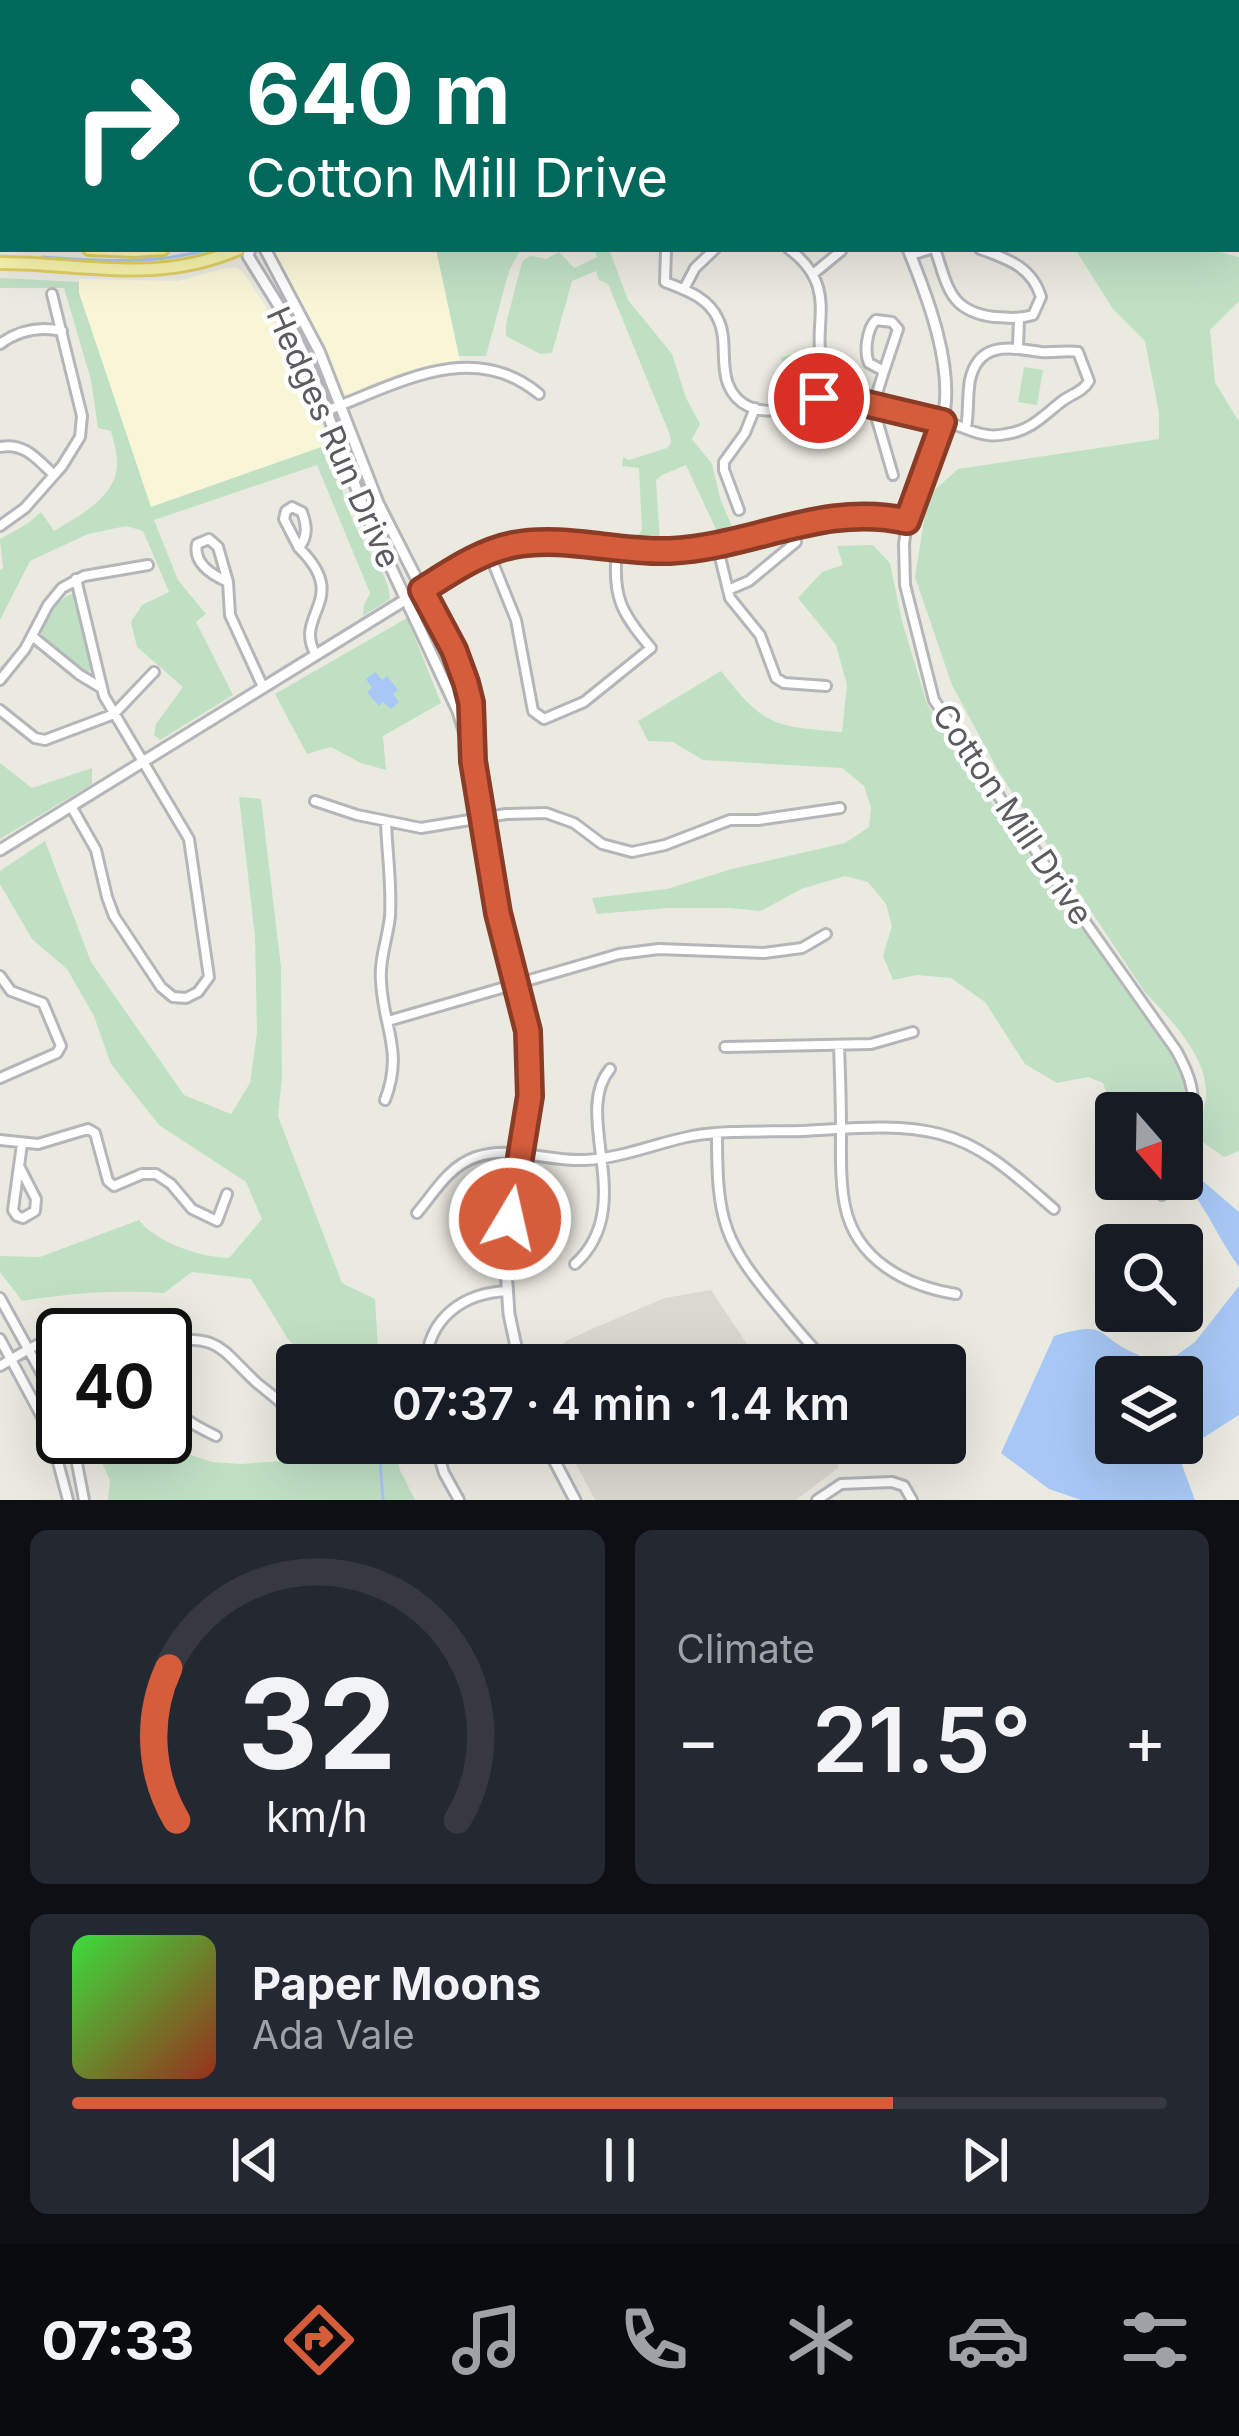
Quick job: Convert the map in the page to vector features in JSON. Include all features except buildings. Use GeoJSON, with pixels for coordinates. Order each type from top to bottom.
{"type":"FeatureCollection","features":[{"type":"Feature","properties":{"kind":"main road"},"geometry":{"type":"LineString","coordinates":[[0,263],[143,271],[181,267],[229,252]]}},
{"type":"Feature","properties":{"kind":"street","name":"Hedges Run Drive"},"geometry":{"type":"LineString","coordinates":[[249,252],[292,329],[357,493],[458,711],[473,761],[498,913],[528,1031],[531,1076],[510,1219],[507,1291],[516,1344]]}},
{"type":"Feature","properties":{"kind":"street","name":"Hedges Run Drive"},"geometry":{"type":"LineString","coordinates":[[267,252],[320,350],[371,487],[454,650],[471,703],[473,761]]}},
{"type":"Feature","properties":{"kind":"street"},"geometry":{"type":"LineString","coordinates":[[666,252],[663,278],[715,313],[722,330],[728,383],[736,397],[773,411],[796,408],[835,386]]}},
{"type":"Feature","properties":{"kind":"street"},"geometry":{"type":"LineString","coordinates":[[684,289],[704,252]]}},
{"type":"Feature","properties":{"kind":"street"},"geometry":{"type":"LineString","coordinates":[[792,252],[813,274],[823,310],[820,352],[825,369],[850,398],[986,435],[1020,431],[1088,386],[1076,350],[1044,352],[1018,347],[991,352],[974,369],[969,383],[966,428]]}},
{"type":"Feature","properties":{"kind":"street"},"geometry":{"type":"LineString","coordinates":[[813,274],[838,252]]}},
{"type":"Feature","properties":{"kind":"street"},"geometry":{"type":"LineString","coordinates":[[0,850],[489,552],[535,542],[674,550],[717,545],[832,516],[863,514],[907,521],[943,422],[946,396],[944,369],[909,252]]}},
{"type":"Feature","properties":{"kind":"street"},"geometry":{"type":"LineString","coordinates":[[934,252],[958,305],[976,315],[1019,319],[1034,315],[1041,297],[1036,283],[1026,270],[988,252]]}},
{"type":"Feature","properties":{"kind":"street"},"geometry":{"type":"LineString","coordinates":[[0,526],[25,508],[69,458],[82,427],[52,294]]}},
{"type":"Feature","properties":{"kind":"street"},"geometry":{"type":"LineString","coordinates":[[1018,347],[1019,319]]}},
{"type":"Feature","properties":{"kind":"street"},"geometry":{"type":"LineString","coordinates":[[884,371],[868,363],[866,355],[876,320],[892,322],[898,329],[874,406],[893,475]]}},
{"type":"Feature","properties":{"kind":"street"},"geometry":{"type":"LineString","coordinates":[[0,344],[29,330],[62,331]]}},
{"type":"Feature","properties":{"kind":"street"},"geometry":{"type":"LineString","coordinates":[[326,411],[425,375],[466,366],[508,373],[539,394]]}},
{"type":"Feature","properties":{"kind":"street"},"geometry":{"type":"LineString","coordinates":[[739,510],[723,467],[755,408]]}},
{"type":"Feature","properties":{"kind":"street"},"geometry":{"type":"LineString","coordinates":[[0,447],[19,446],[53,474]]}},
{"type":"Feature","properties":{"kind":"street"},"geometry":{"type":"LineString","coordinates":[[299,548],[306,527],[302,512],[292,507],[284,519],[299,548],[316,566],[322,582],[322,599],[309,633],[316,655]]}},
{"type":"Feature","properties":{"kind":"street","name":"Cotton Mill Drive"},"geometry":{"type":"LineString","coordinates":[[907,521],[905,585],[934,700],[1185,1065],[1192,1092]]}},
{"type":"Feature","properties":{"kind":"street"},"geometry":{"type":"LineString","coordinates":[[377,538],[392,531]]}},
{"type":"Feature","properties":{"kind":"street"},"geometry":{"type":"LineString","coordinates":[[228,582],[202,564],[195,552],[200,541],[216,543],[228,582],[230,615],[262,687]]}},
{"type":"Feature","properties":{"kind":"street"},"geometry":{"type":"LineString","coordinates":[[728,590],[749,580],[796,542]]}},
{"type":"Feature","properties":{"kind":"street"},"geometry":{"type":"LineString","coordinates":[[717,545],[728,590],[760,635],[776,678],[784,683],[826,686]]}},
{"type":"Feature","properties":{"kind":"street"},"geometry":{"type":"LineString","coordinates":[[489,552],[516,620],[533,711],[544,719],[584,702],[651,648],[620,605],[616,549]]}},
{"type":"Feature","properties":{"kind":"street"},"geometry":{"type":"LineString","coordinates":[[0,680],[55,596],[76,580],[148,565]]}},
{"type":"Feature","properties":{"kind":"street"},"geometry":{"type":"LineString","coordinates":[[71,806],[97,850],[114,916],[161,987],[178,999],[198,992],[209,977],[194,893],[192,851],[184,827],[102,688],[76,580]]}},
{"type":"Feature","properties":{"kind":"street"},"geometry":{"type":"LineString","coordinates":[[32,636],[102,688]]}},
{"type":"Feature","properties":{"kind":"street"},"geometry":{"type":"LineString","coordinates":[[0,710],[39,740],[114,715],[154,672]]}},
{"type":"Feature","properties":{"kind":"street"},"geometry":{"type":"LineString","coordinates":[[314,800],[334,809],[422,828],[483,817],[555,815],[602,844],[632,852],[730,820],[840,808]]}},
{"type":"Feature","properties":{"kind":"street"},"geometry":{"type":"LineString","coordinates":[[385,1100],[394,1063],[380,982],[390,912],[386,822]]}},
{"type":"Feature","properties":{"kind":"street"},"geometry":{"type":"LineString","coordinates":[[388,1021],[619,953],[764,953],[802,948],[826,934]]}},
{"type":"Feature","properties":{"kind":"street"},"geometry":{"type":"LineString","coordinates":[[0,1078],[57,1053],[61,1046],[43,1004],[16,994],[1,982]]}},
{"type":"Feature","properties":{"kind":"street"},"geometry":{"type":"LineString","coordinates":[[725,1047],[871,1044],[913,1032]]}},
{"type":"Feature","properties":{"kind":"street"},"geometry":{"type":"LineString","coordinates":[[839,1045],[844,1200],[850,1223],[880,1263],[899,1276],[956,1294]]}},
{"type":"Feature","properties":{"kind":"street"},"geometry":{"type":"LineString","coordinates":[[575,1264],[600,1230],[604,1197],[598,1093],[610,1070]]}},
{"type":"Feature","properties":{"kind":"street"},"geometry":{"type":"LineString","coordinates":[[0,1140],[51,1142],[88,1129],[95,1133],[108,1181],[114,1186],[142,1174],[161,1176],[192,1209],[217,1221],[227,1194]]}},
{"type":"Feature","properties":{"kind":"street"},"geometry":{"type":"LineString","coordinates":[[417,1213],[452,1170],[489,1153],[574,1161],[717,1133],[841,1130],[915,1130],[956,1139],[997,1162],[1054,1210]]}},
{"type":"Feature","properties":{"kind":"street"},"geometry":{"type":"LineString","coordinates":[[717,1133],[718,1196],[737,1254],[812,1344]]}},
{"type":"Feature","properties":{"kind":"street"},"geometry":{"type":"LineString","coordinates":[[19,1166],[37,1203],[35,1211],[23,1218],[13,1210],[19,1166],[22,1144]]}},
{"type":"Feature","properties":{"kind":"street"},"geometry":{"type":"LineString","coordinates":[[430,1344],[448,1312],[472,1297],[507,1291]]}},
{"type":"Feature","properties":{"kind":"street"},"geometry":{"type":"LineString","coordinates":[[0,1298],[36,1360]]}},
{"type":"Feature","properties":{"kind":"street"},"geometry":{"type":"LineString","coordinates":[[0,1339],[50,1432],[68,1500]]}},
{"type":"Feature","properties":{"kind":"street"},"geometry":{"type":"LineString","coordinates":[[192,1340],[222,1349],[276,1398]]}},
{"type":"Feature","properties":{"kind":"street"},"geometry":{"type":"LineString","coordinates":[[0,1366],[36,1346]]}},
{"type":"Feature","properties":{"kind":"street"},"geometry":{"type":"LineString","coordinates":[[192,1425],[216,1436]]}},
{"type":"Feature","properties":{"kind":"street"},"geometry":{"type":"LineString","coordinates":[[77,1464],[84,1500]]}},
{"type":"Feature","properties":{"kind":"street"},"geometry":{"type":"LineString","coordinates":[[441,1464],[458,1500]]}},
{"type":"Feature","properties":{"kind":"street"},"geometry":{"type":"LineString","coordinates":[[556,1464],[575,1500]]}},
{"type":"Feature","properties":{"kind":"street"},"geometry":{"type":"LineString","coordinates":[[817,1500],[841,1484],[892,1482],[904,1486],[912,1500]]}},
{"type":"Feature","properties":{"kind":"shaded area"},"geometry":{"type":"Polygon","coordinates":[[[275,252],[437,252],[460,360],[347,396],[275,252]]]}},
{"type":"Feature","properties":{"kind":"shaded area"},"geometry":{"type":"Polygon","coordinates":[[[236,267],[284,335],[330,444],[151,507],[79,293],[79,279],[178,281],[236,267]]]}},
{"type":"Feature","properties":{"kind":"shaded area"},"geometry":{"type":"Polygon","coordinates":[[[711,1290],[747,1344],[563,1344],[594,1328],[665,1298],[711,1290]]]}},
{"type":"Feature","properties":{"kind":"shaded area"},"geometry":{"type":"Polygon","coordinates":[[[576,1464],[838,1464],[796,1500],[595,1500],[576,1464]]]}},
{"type":"Feature","properties":{"kind":"green space"},"geometry":{"type":"Polygon","coordinates":[[[437,252],[519,252],[509,271],[486,356],[459,356],[437,252]]]}},
{"type":"Feature","properties":{"kind":"green space"},"geometry":{"type":"Polygon","coordinates":[[[559,252],[574,268],[597,257],[596,252],[610,252],[628,300],[672,354],[700,424],[692,439],[712,464],[735,534],[720,538],[686,465],[656,480],[660,542],[633,541],[642,530],[639,468],[622,466],[623,457],[629,460],[667,448],[670,435],[608,284],[599,280],[596,271],[572,281],[552,353],[540,354],[506,336],[522,262],[559,252]]]}},
{"type":"Feature","properties":{"kind":"green space"},"geometry":{"type":"Polygon","coordinates":[[[1077,252],[1220,252],[1239,257],[1239,301],[1210,330],[1215,382],[1239,422],[1239,1151],[1224,1157],[1203,1142],[1206,1090],[1199,1062],[1144,991],[1000,774],[952,685],[915,577],[928,496],[958,469],[1159,439],[1159,413],[1145,341],[1113,309],[1077,252]]]}},
{"type":"Feature","properties":{"kind":"green space"},"geometry":{"type":"Polygon","coordinates":[[[0,278],[79,282],[151,507],[330,444],[342,492],[383,574],[390,599],[363,616],[370,593],[317,465],[154,520],[178,580],[206,614],[196,622],[233,695],[160,740],[154,735],[156,724],[183,687],[137,647],[131,622],[142,605],[169,592],[143,531],[126,526],[88,534],[30,561],[0,620],[0,539],[41,512],[54,531],[86,511],[112,484],[117,460],[111,431],[98,428],[91,380],[64,288],[0,288],[0,278]]]}},
{"type":"Feature","properties":{"kind":"green space"},"geometry":{"type":"Polygon","coordinates":[[[799,352],[811,387],[794,393],[781,358],[799,352]]]}},
{"type":"Feature","properties":{"kind":"green space"},"geometry":{"type":"Polygon","coordinates":[[[1024,367],[1043,370],[1037,405],[1018,402],[1024,367]]]}},
{"type":"Feature","properties":{"kind":"green space"},"geometry":{"type":"Polygon","coordinates":[[[873,545],[890,563],[927,704],[1174,1059],[1184,1092],[1106,1092],[1103,1083],[1088,1077],[1057,1083],[1025,1064],[985,1002],[951,978],[917,975],[893,980],[883,956],[892,926],[886,904],[868,882],[845,876],[801,889],[761,911],[668,908],[597,914],[592,898],[667,889],[845,843],[869,827],[871,808],[864,786],[842,768],[703,760],[673,742],[648,741],[638,721],[721,671],[749,703],[772,720],[842,732],[847,685],[836,645],[798,598],[822,572],[843,565],[837,546],[873,545]]]}},
{"type":"Feature","properties":{"kind":"green space"},"geometry":{"type":"Polygon","coordinates":[[[75,593],[93,668],[87,674],[40,636],[58,604],[75,593]]]}},
{"type":"Feature","properties":{"kind":"green space"},"geometry":{"type":"Polygon","coordinates":[[[407,618],[441,703],[383,736],[386,770],[331,747],[307,754],[275,694],[407,618]]]}},
{"type":"Feature","properties":{"kind":"green space"},"geometry":{"type":"Polygon","coordinates":[[[0,763],[32,788],[92,768],[92,784],[0,839],[0,763]]]}},
{"type":"Feature","properties":{"kind":"green space"},"geometry":{"type":"Polygon","coordinates":[[[239,797],[261,799],[281,967],[278,1116],[342,1283],[375,1299],[378,1344],[293,1344],[251,1279],[192,1272],[164,1293],[93,1293],[22,1301],[0,1272],[0,1256],[40,1257],[139,1220],[180,1247],[229,1258],[262,1219],[246,1182],[159,1125],[111,1064],[94,1016],[67,969],[32,939],[0,884],[0,871],[45,841],[91,962],[184,1095],[231,1114],[250,1083],[257,1033],[255,937],[239,797]]]}},
{"type":"Feature","properties":{"kind":"green space"},"geometry":{"type":"Polygon","coordinates":[[[192,1455],[241,1464],[399,1464],[415,1500],[108,1500],[110,1480],[103,1464],[192,1464],[192,1455]]]}},
{"type":"Feature","properties":{"kind":"water"},"geometry":{"type":"Polygon","coordinates":[[[375,672],[382,680],[387,676],[398,690],[393,694],[399,702],[391,709],[383,702],[379,706],[367,692],[372,688],[366,679],[375,672]]]}},
{"type":"Feature","properties":{"kind":"water"},"geometry":{"type":"Polygon","coordinates":[[[1203,1181],[1239,1212],[1239,1267],[1201,1204],[1203,1181]]]}},
{"type":"Feature","properties":{"kind":"water"},"geometry":{"type":"Polygon","coordinates":[[[1239,1286],[1239,1415],[1203,1438],[1203,1356],[1169,1356],[1195,1342],[1239,1286]]]}},
{"type":"Feature","properties":{"kind":"water"},"geometry":{"type":"Polygon","coordinates":[[[1094,1330],[1139,1355],[1095,1356],[1095,1464],[1182,1464],[1195,1500],[1081,1500],[1049,1489],[1001,1453],[1054,1336],[1094,1330]]]}},
{"type":"Feature","properties":{"kind":"waterway"},"geometry":{"type":"LineString","coordinates":[[43,257],[148,260],[198,252]]}},
{"type":"Feature","properties":{"kind":"waterway"},"geometry":{"type":"LineString","coordinates":[[380,1464],[383,1500]]}},
{"type":"Feature","properties":{"kind":"route"},"geometry":{"type":"LineString","coordinates":[[510,1219],[530,1096],[528,1031],[498,913],[473,761],[471,703],[454,650],[422,590],[471,560],[516,544],[674,550],[717,545],[832,516],[863,514],[907,521],[943,422],[859,402],[835,386],[819,398]]}}]}
